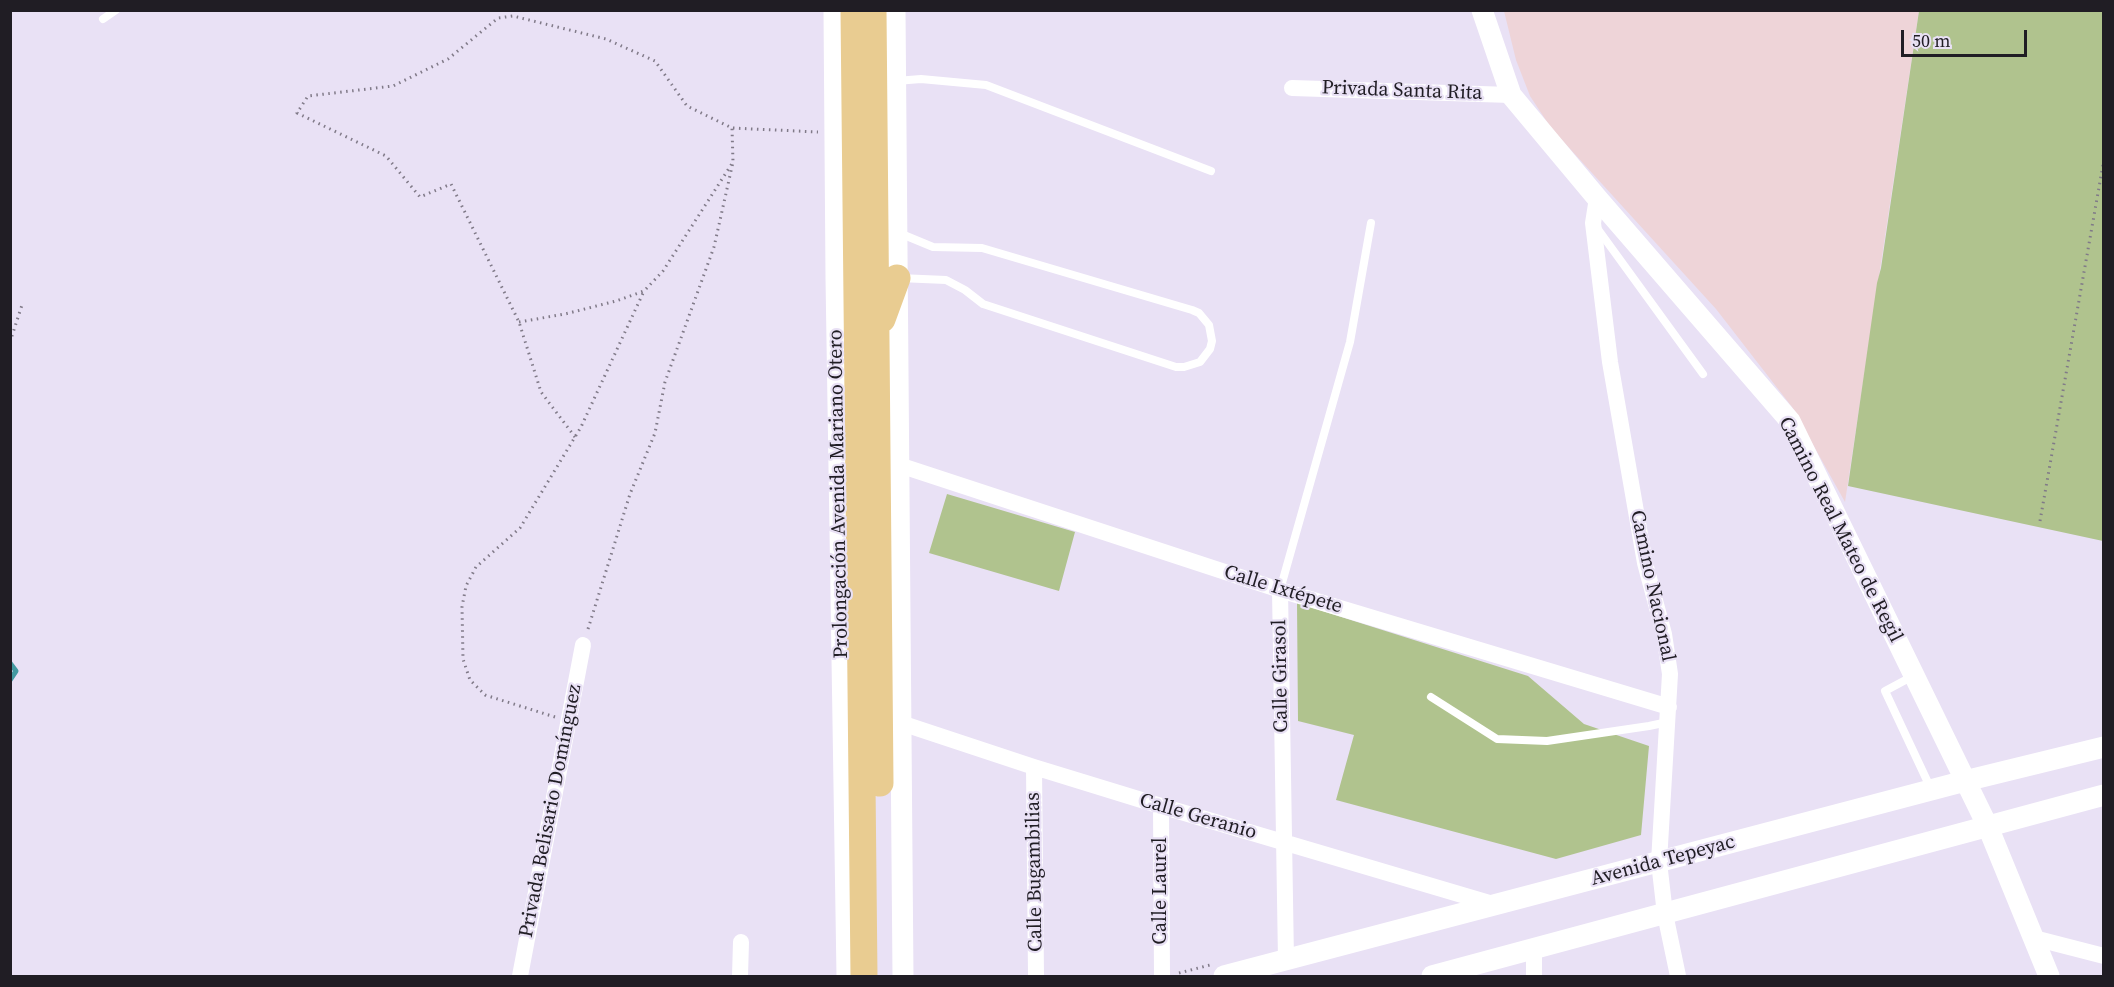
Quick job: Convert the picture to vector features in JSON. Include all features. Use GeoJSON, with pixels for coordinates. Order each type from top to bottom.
{"type":"FeatureCollection","features":[{"type":"Feature","properties":{"kind":"main road","name":"Prolongación Avenida Mariano Otero"},"geometry":{"type":"LineString","coordinates":[[854,10],[866,334],[882,976]]}},
{"type":"Feature","properties":{"kind":"main road","name":"Prolongación Avenida Mariano Otero"},"geometry":{"type":"LineString","coordinates":[[864,976],[866,334],[873,10]]}},
{"type":"Feature","properties":{"kind":"main road"},"geometry":{"type":"LineString","coordinates":[[836,278],[866,334]]}},
{"type":"Feature","properties":{"kind":"main road"},"geometry":{"type":"LineString","coordinates":[[866,334],[897,278]]}},
{"type":"Feature","properties":{"kind":"street","name":"Prolongación Avenida Mariano Otero"},"geometry":{"type":"LineString","coordinates":[[834,10],[847,976]]}},
{"type":"Feature","properties":{"kind":"street"},"geometry":{"type":"LineString","coordinates":[[895,10],[903,976]]}},
{"type":"Feature","properties":{"kind":"street","name":"Camino Real Mateo de Regil"},"geometry":{"type":"LineString","coordinates":[[1482,10],[1511,95],[1790,422],[1988,827],[2049,976]]}},
{"type":"Feature","properties":{"kind":"street","name":"Privada Santa Rita"},"geometry":{"type":"LineString","coordinates":[[1293,88],[1511,95]]}},
{"type":"Feature","properties":{"kind":"street","name":"Camino Nacional"},"geometry":{"type":"LineString","coordinates":[[1597,198],[1593,222],[1610,362],[1645,563],[1670,674],[1659,862],[1665,914],[1678,976]]}},
{"type":"Feature","properties":{"kind":"street","name":"Calle Ixtépete"},"geometry":{"type":"LineString","coordinates":[[898,465],[1669,714]]}},
{"type":"Feature","properties":{"kind":"street","name":"Calle Girasol"},"geometry":{"type":"LineString","coordinates":[[1280,590],[1286,960]]}},
{"type":"Feature","properties":{"kind":"street","name":"Privada Belisario Domínguez"},"geometry":{"type":"LineString","coordinates":[[520,976],[583,645]]}},
{"type":"Feature","properties":{"kind":"street","name":"Calle Geranio"},"geometry":{"type":"LineString","coordinates":[[901,723],[1161,806],[1496,905]]}},
{"type":"Feature","properties":{"kind":"street","name":"Avenida Tepeyac"},"geometry":{"type":"LineString","coordinates":[[1224,976],[1965,781],[2103,747]]}},
{"type":"Feature","properties":{"kind":"street","name":"Calle Bugambilias"},"geometry":{"type":"LineString","coordinates":[[1034,767],[1036,976]]}},
{"type":"Feature","properties":{"kind":"street"},"geometry":{"type":"LineString","coordinates":[[1432,976],[2103,795]]}},
{"type":"Feature","properties":{"kind":"street","name":"Calle Laurel"},"geometry":{"type":"LineString","coordinates":[[1161,806],[1162,976]]}},
{"type":"Feature","properties":{"kind":"street"},"geometry":{"type":"LineString","coordinates":[[2034,938],[2103,956]]}},
{"type":"Feature","properties":{"kind":"street"},"geometry":{"type":"LineString","coordinates":[[740,976],[741,942]]}},
{"type":"Feature","properties":{"kind":"street"},"geometry":{"type":"LineString","coordinates":[[1534,949],[1534,976]]}},
{"type":"Feature","properties":{"kind":"lane"},"geometry":{"type":"LineString","coordinates":[[103,19],[116,10]]}},
{"type":"Feature","properties":{"kind":"lane"},"geometry":{"type":"LineString","coordinates":[[896,81],[921,79],[986,85],[1211,171]]}},
{"type":"Feature","properties":{"kind":"lane"},"geometry":{"type":"LineString","coordinates":[[1593,222],[1703,374]]}},
{"type":"Feature","properties":{"kind":"lane","name":"Calle Girasol"},"geometry":{"type":"LineString","coordinates":[[1280,590],[1350,342],[1371,223]]}},
{"type":"Feature","properties":{"kind":"lane"},"geometry":{"type":"LineString","coordinates":[[897,229],[904,235],[933,247],[982,248],[1192,310],[1205,319],[1212,333],[1212,341],[1210,349],[1200,362],[1192,366],[1176,367],[983,304],[965,290],[946,280],[897,278]]}},
{"type":"Feature","properties":{"kind":"lane"},"geometry":{"type":"LineString","coordinates":[[1914,676],[1885,691],[1931,790]]}},
{"type":"Feature","properties":{"kind":"lane"},"geometry":{"type":"LineString","coordinates":[[1431,697],[1497,739],[1547,741],[1649,726],[1669,714]]}},
{"type":"Feature","properties":{"kind":"path"},"geometry":{"type":"LineString","coordinates":[[575,437],[541,392],[519,322],[451,184],[420,197],[386,156],[297,113],[308,96],[393,86],[448,59],[498,18],[513,16],[606,39],[655,61],[687,106],[732,128],[835,133]]}},
{"type":"Feature","properties":{"kind":"path"},"geometry":{"type":"LineString","coordinates":[[583,645],[630,494],[655,433],[665,382],[714,247],[733,162],[732,128]]}},
{"type":"Feature","properties":{"kind":"path"},"geometry":{"type":"LineString","coordinates":[[2040,521],[2103,159]]}},
{"type":"Feature","properties":{"kind":"path"},"geometry":{"type":"LineString","coordinates":[[568,722],[485,695],[470,680],[463,659],[462,608],[466,586],[476,567],[520,528],[575,437],[644,291],[663,271],[733,162]]}},
{"type":"Feature","properties":{"kind":"path"},"geometry":{"type":"LineString","coordinates":[[519,322],[565,314],[644,291]]}},
{"type":"Feature","properties":{"kind":"path"},"geometry":{"type":"LineString","coordinates":[[10,342],[22,305]]}},
{"type":"Feature","properties":{"kind":"shaded area"},"geometry":{"type":"Polygon","coordinates":[[[1504,11],[1919,11],[1845,502],[1792,407],[1716,309],[1551,128],[1530,96],[1516,60],[1504,11]]]}},
{"type":"Feature","properties":{"kind":"green space"},"geometry":{"type":"Polygon","coordinates":[[[1919,11],[2103,11],[2103,541],[1848,486],[1919,11]]]}},
{"type":"Feature","properties":{"kind":"green space"},"geometry":{"type":"Polygon","coordinates":[[[947,494],[1075,532],[1059,591],[929,553],[947,494]]]}},
{"type":"Feature","properties":{"kind":"green space"},"geometry":{"type":"Polygon","coordinates":[[[1297,603],[1528,676],[1584,724],[1649,746],[1641,835],[1556,859],[1336,800],[1354,735],[1298,721],[1297,603]]]}},
{"type":"Feature","properties":{"kind":"waterway"},"geometry":{"type":"LineString","coordinates":[[10,663],[16,671],[10,680]]}}]}
